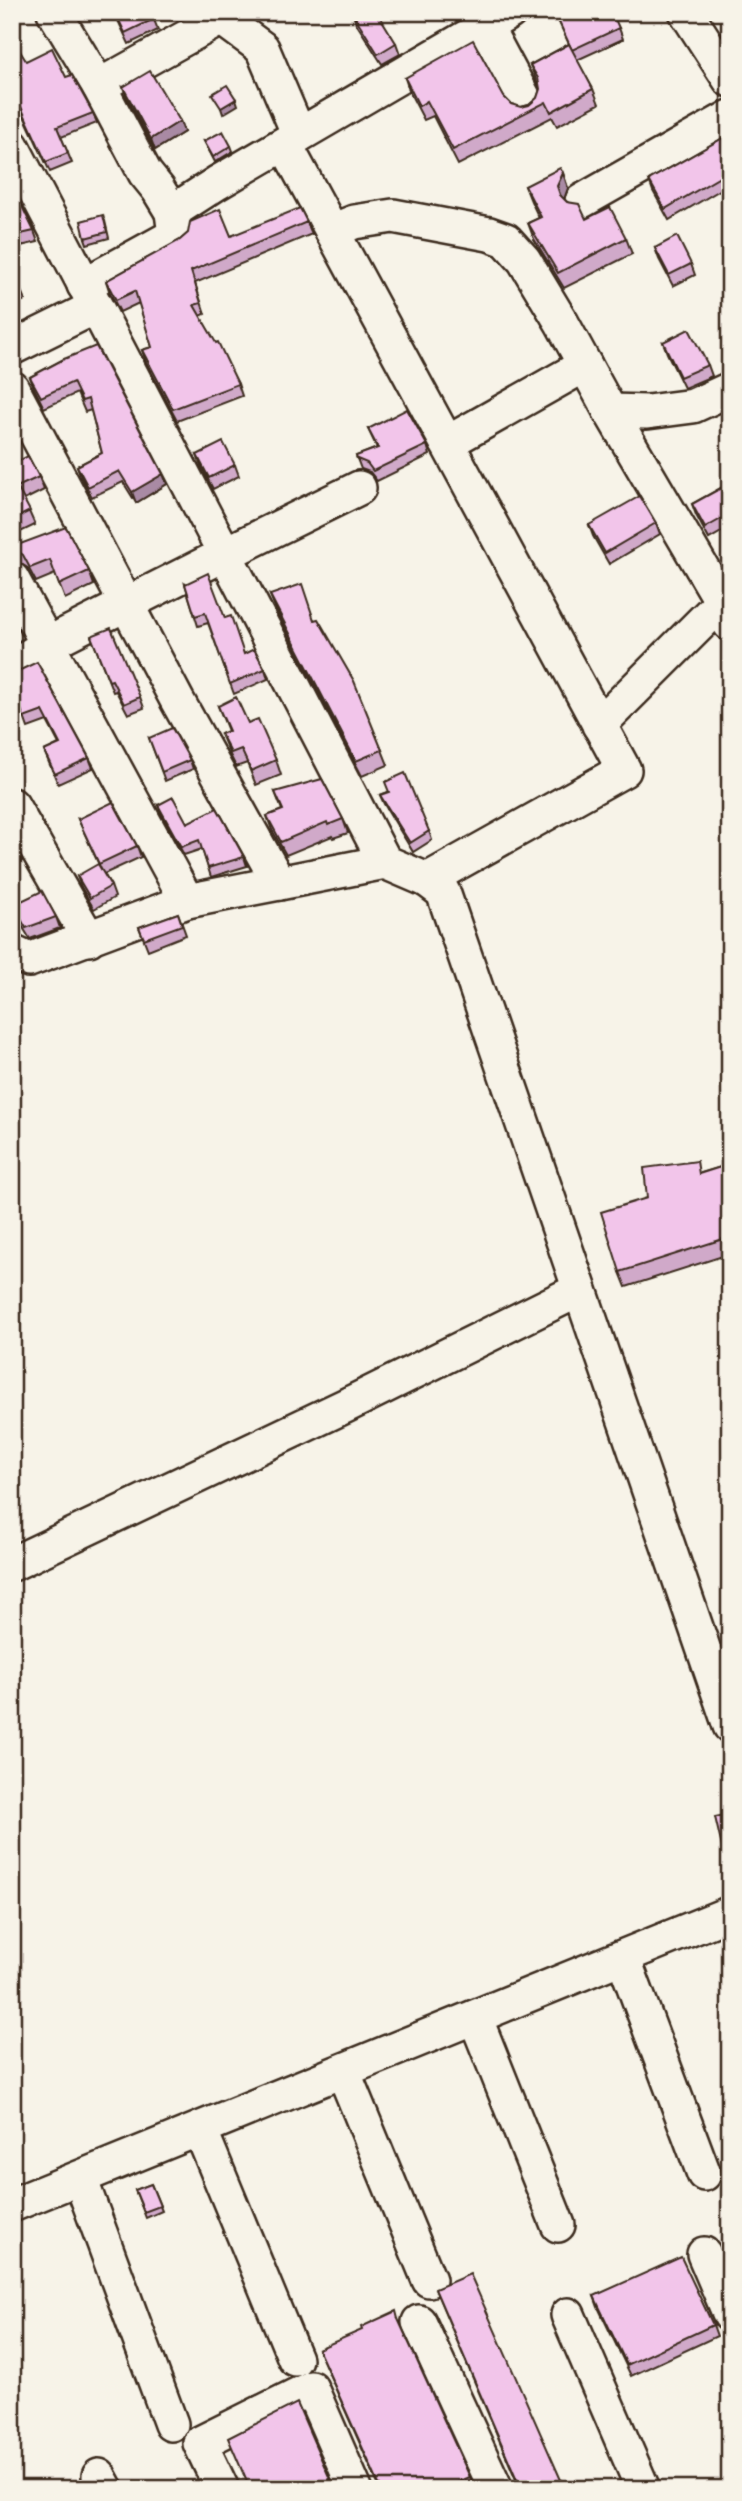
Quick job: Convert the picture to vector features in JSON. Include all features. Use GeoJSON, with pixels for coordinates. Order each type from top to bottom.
{"type":"FeatureCollection","features":[{"type":"Feature","properties":{"kind":"street"},"geometry":{"type":"LineString","coordinates":[[12,348],[175,235],[172,212],[145,173],[99,86],[54,12]]}},
{"type":"Feature","properties":{"kind":"street"},"geometry":{"type":"LineString","coordinates":[[686,12],[730,80]]}},
{"type":"Feature","properties":{"kind":"street"},"geometry":{"type":"LineString","coordinates":[[99,86],[222,14],[262,48],[292,140],[332,231],[624,770],[427,880]]}},
{"type":"Feature","properties":{"kind":"street"},"geometry":{"type":"LineString","coordinates":[[172,212],[498,19],[526,102]]}},
{"type":"Feature","properties":{"kind":"street"},"geometry":{"type":"LineString","coordinates":[[582,201],[730,117]]}},
{"type":"Feature","properties":{"kind":"street"},"geometry":{"type":"LineString","coordinates":[[12,146],[385,862]]}},
{"type":"Feature","properties":{"kind":"street"},"geometry":{"type":"LineString","coordinates":[[332,231],[354,222],[393,216],[489,234],[506,240],[524,260],[726,613],[599,724]]}},
{"type":"Feature","properties":{"kind":"street"},"geometry":{"type":"LineString","coordinates":[[447,443],[585,365]]}},
{"type":"Feature","properties":{"kind":"street"},"geometry":{"type":"LineString","coordinates":[[12,388],[126,604],[279,883]]}},
{"type":"Feature","properties":{"kind":"street"},"geometry":{"type":"LineString","coordinates":[[610,411],[647,412],[694,406],[730,389]]}},
{"type":"Feature","properties":{"kind":"street"},"geometry":{"type":"LineString","coordinates":[[12,666],[126,604],[359,488]]}},
{"type":"Feature","properties":{"kind":"street"},"geometry":{"type":"LineString","coordinates":[[16,593],[49,645],[187,901]]}},
{"type":"Feature","properties":{"kind":"street"},"geometry":{"type":"LineString","coordinates":[[12,804],[89,939]]}},
{"type":"Feature","properties":{"kind":"street"},"geometry":{"type":"LineString","coordinates":[[12,952],[29,960],[187,901],[385,862],[427,880],[443,892],[579,1290],[721,1672],[730,1726]]}},
{"type":"Feature","properties":{"kind":"street"},"geometry":{"type":"LineString","coordinates":[[12,1564],[345,1406],[579,1290]]}},
{"type":"Feature","properties":{"kind":"street"},"geometry":{"type":"LineString","coordinates":[[12,2205],[730,1913]]}},
{"type":"Feature","properties":{"kind":"street"},"geometry":{"type":"LineString","coordinates":[[623,1956],[704,2174]]}},
{"type":"Feature","properties":{"kind":"street"},"geometry":{"type":"LineString","coordinates":[[475,2017],[558,2225]]}},
{"type":"Feature","properties":{"kind":"street"},"geometry":{"type":"LineString","coordinates":[[343,2071],[429,2280]]}},
{"type":"Feature","properties":{"kind":"street"},"geometry":{"type":"LineString","coordinates":[[200,2129],[295,2360]]}},
{"type":"Feature","properties":{"kind":"street"},"geometry":{"type":"LineString","coordinates":[[80,2178],[171,2424]]}},
{"type":"Feature","properties":{"kind":"street"},"geometry":{"type":"LineString","coordinates":[[704,2254],[730,2315]]}},
{"type":"Feature","properties":{"kind":"street"},"geometry":{"type":"LineString","coordinates":[[568,2315],[643,2489]]}},
{"type":"Feature","properties":{"kind":"street"},"geometry":{"type":"LineString","coordinates":[[419,2322],[496,2489]]}},
{"type":"Feature","properties":{"kind":"street"},"geometry":{"type":"LineString","coordinates":[[222,2489],[200,2443],[311,2388],[355,2489]]}},
{"type":"Feature","properties":{"kind":"building"},"geometry":{"type":"Polygon","coordinates":[[[115,12],[151,12],[154,19],[125,33],[115,12]]]}},
{"type":"Feature","properties":{"kind":"building"},"geometry":{"type":"Polygon","coordinates":[[[352,12],[377,12],[396,43],[378,54],[352,12]]]}},
{"type":"Feature","properties":{"kind":"building"},"geometry":{"type":"Polygon","coordinates":[[[574,12],[612,12],[619,28],[572,50],[558,20],[574,12]]]}},
{"type":"Feature","properties":{"kind":"building"},"geometry":{"type":"Polygon","coordinates":[[[473,40],[504,97],[511,104],[521,107],[529,105],[537,98],[540,89],[538,78],[530,65],[569,44],[593,89],[551,112],[546,102],[453,150],[427,101],[419,106],[405,78],[473,40]]]}},
{"type":"Feature","properties":{"kind":"building"},"geometry":{"type":"Polygon","coordinates":[[[14,41],[26,61],[52,48],[66,77],[72,75],[93,113],[57,127],[68,153],[46,162],[12,87],[14,41]]]}},
{"type":"Feature","properties":{"kind":"building"},"geometry":{"type":"Polygon","coordinates":[[[150,71],[180,121],[151,139],[123,87],[150,71]]]}},
{"type":"Feature","properties":{"kind":"building"},"geometry":{"type":"Polygon","coordinates":[[[227,85],[236,99],[221,108],[212,94],[227,85]]]}},
{"type":"Feature","properties":{"kind":"building"},"geometry":{"type":"Polygon","coordinates":[[[223,131],[231,146],[213,157],[204,141],[223,131]]]}},
{"type":"Feature","properties":{"kind":"building"},"geometry":{"type":"Polygon","coordinates":[[[730,134],[730,171],[665,209],[649,180],[730,134]]]}},
{"type":"Feature","properties":{"kind":"building"},"geometry":{"type":"Polygon","coordinates":[[[560,168],[563,173],[557,186],[560,195],[567,202],[579,204],[586,219],[610,207],[626,238],[558,273],[528,223],[541,217],[525,186],[560,168]]]}},
{"type":"Feature","properties":{"kind":"building"},"geometry":{"type":"Polygon","coordinates":[[[12,186],[34,231],[12,236],[12,186]]]}},
{"type":"Feature","properties":{"kind":"building"},"geometry":{"type":"Polygon","coordinates":[[[300,208],[307,222],[191,271],[201,303],[194,305],[216,343],[218,342],[238,384],[173,409],[142,350],[152,347],[135,291],[116,300],[106,281],[180,240],[188,233],[190,222],[220,209],[231,236],[300,208]]]}},
{"type":"Feature","properties":{"kind":"building"},"geometry":{"type":"Polygon","coordinates":[[[103,215],[107,232],[85,238],[81,221],[103,215]]]}},
{"type":"Feature","properties":{"kind":"building"},"geometry":{"type":"Polygon","coordinates":[[[677,236],[691,264],[669,275],[655,248],[677,236]]]}},
{"type":"Feature","properties":{"kind":"building"},"geometry":{"type":"Polygon","coordinates":[[[12,270],[21,289],[12,293],[12,270]]]}},
{"type":"Feature","properties":{"kind":"building"},"geometry":{"type":"Polygon","coordinates":[[[689,329],[708,365],[680,377],[663,342],[689,329]]]}},
{"type":"Feature","properties":{"kind":"building"},"geometry":{"type":"Polygon","coordinates":[[[96,346],[163,474],[132,492],[119,471],[88,487],[77,466],[102,453],[88,399],[82,401],[73,382],[41,397],[30,377],[96,346]]]}},
{"type":"Feature","properties":{"kind":"building"},"geometry":{"type":"Polygon","coordinates":[[[407,409],[427,445],[373,471],[367,463],[357,459],[356,456],[378,448],[368,429],[407,409]]]}},
{"type":"Feature","properties":{"kind":"building"},"geometry":{"type":"Polygon","coordinates":[[[223,442],[235,465],[209,478],[197,455],[223,442]]]}},
{"type":"Feature","properties":{"kind":"building"},"geometry":{"type":"Polygon","coordinates":[[[28,456],[39,477],[17,487],[30,511],[12,520],[12,464],[28,456]]]}},
{"type":"Feature","properties":{"kind":"building"},"geometry":{"type":"Polygon","coordinates":[[[730,483],[730,514],[705,528],[692,504],[730,483]]]}},
{"type":"Feature","properties":{"kind":"building"},"geometry":{"type":"Polygon","coordinates":[[[640,496],[656,523],[605,553],[589,525],[640,496]]]}},
{"type":"Feature","properties":{"kind":"building"},"geometry":{"type":"Polygon","coordinates":[[[66,527],[89,571],[59,585],[50,560],[30,568],[23,555],[12,547],[66,527]]]}},
{"type":"Feature","properties":{"kind":"building"},"geometry":{"type":"Polygon","coordinates":[[[208,573],[225,618],[231,616],[244,654],[254,649],[265,669],[230,684],[205,613],[195,616],[185,584],[208,573]]]}},
{"type":"Feature","properties":{"kind":"building"},"geometry":{"type":"Polygon","coordinates":[[[302,584],[314,620],[318,619],[354,681],[382,750],[356,761],[270,595],[302,584]]]}},
{"type":"Feature","properties":{"kind":"building"},"geometry":{"type":"Polygon","coordinates":[[[111,628],[140,697],[124,704],[112,680],[109,681],[91,636],[111,628]]]}},
{"type":"Feature","properties":{"kind":"building"},"geometry":{"type":"Polygon","coordinates":[[[37,662],[89,758],[55,774],[44,751],[60,744],[43,711],[24,718],[12,683],[12,674],[37,662]]]}},
{"type":"Feature","properties":{"kind":"building"},"geometry":{"type":"Polygon","coordinates":[[[236,697],[248,723],[258,719],[276,760],[251,771],[241,749],[231,753],[221,734],[229,731],[218,706],[236,697]]]}},
{"type":"Feature","properties":{"kind":"building"},"geometry":{"type":"Polygon","coordinates":[[[172,728],[190,760],[162,772],[149,738],[172,728]]]}},
{"type":"Feature","properties":{"kind":"building"},"geometry":{"type":"Polygon","coordinates":[[[405,773],[429,831],[410,843],[380,795],[389,792],[385,782],[405,773]]]}},
{"type":"Feature","properties":{"kind":"building"},"geometry":{"type":"Polygon","coordinates":[[[322,779],[343,819],[328,825],[327,822],[281,842],[267,816],[283,810],[275,792],[322,779]]]}},
{"type":"Feature","properties":{"kind":"building"},"geometry":{"type":"Polygon","coordinates":[[[173,797],[187,823],[217,808],[244,857],[208,868],[199,840],[181,847],[158,805],[173,797]]]}},
{"type":"Feature","properties":{"kind":"building"},"geometry":{"type":"Polygon","coordinates":[[[113,802],[137,846],[99,864],[78,819],[113,802]]]}},
{"type":"Feature","properties":{"kind":"building"},"geometry":{"type":"Polygon","coordinates":[[[98,864],[111,886],[90,898],[77,876],[98,864]]]}},
{"type":"Feature","properties":{"kind":"building"},"geometry":{"type":"Polygon","coordinates":[[[42,891],[56,917],[26,928],[13,905],[42,891]]]}},
{"type":"Feature","properties":{"kind":"building"},"geometry":{"type":"Polygon","coordinates":[[[178,913],[182,925],[144,939],[139,927],[178,913]]]}},
{"type":"Feature","properties":{"kind":"building"},"geometry":{"type":"Polygon","coordinates":[[[697,1161],[699,1174],[730,1164],[730,1249],[727,1250],[723,1239],[620,1272],[601,1212],[647,1198],[644,1168],[697,1161]]]}},
{"type":"Feature","properties":{"kind":"building"},"geometry":{"type":"Polygon","coordinates":[[[730,1814],[730,1877],[729,1877],[715,1817],[730,1814]]]}},
{"type":"Feature","properties":{"kind":"building"},"geometry":{"type":"Polygon","coordinates":[[[151,2184],[160,2206],[144,2212],[135,2190],[151,2184]]]}},
{"type":"Feature","properties":{"kind":"building"},"geometry":{"type":"Polygon","coordinates":[[[681,2257],[713,2325],[627,2365],[594,2296],[681,2257]]]}},
{"type":"Feature","properties":{"kind":"building"},"geometry":{"type":"Polygon","coordinates":[[[470,2274],[565,2489],[521,2489],[435,2289],[470,2274]]]}},
{"type":"Feature","properties":{"kind":"building"},"geometry":{"type":"Polygon","coordinates":[[[396,2311],[470,2477],[442,2489],[381,2489],[318,2349],[362,2330],[361,2327],[396,2311]]]}},
{"type":"Feature","properties":{"kind":"building"},"geometry":{"type":"Polygon","coordinates":[[[297,2403],[336,2489],[250,2489],[228,2438],[297,2403]]]}}]}
